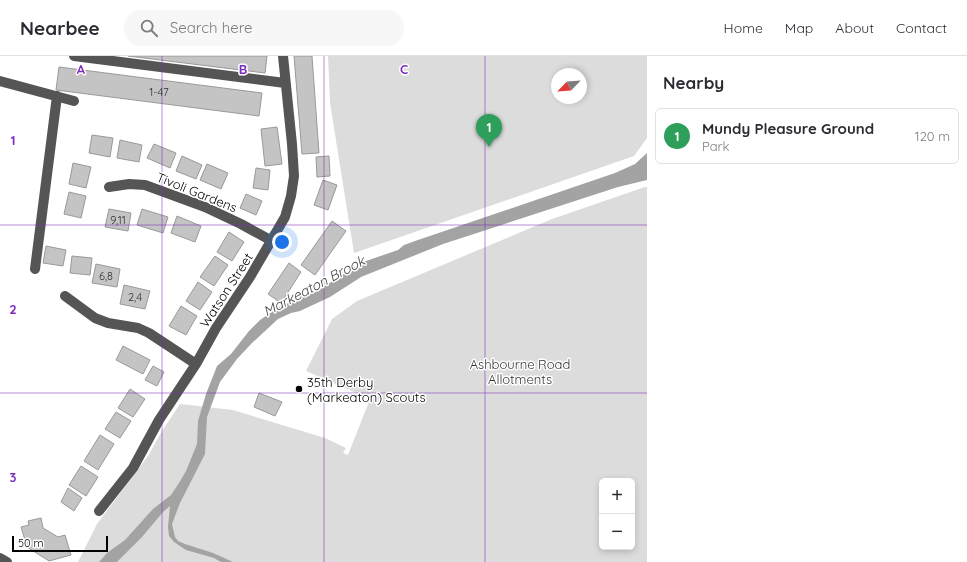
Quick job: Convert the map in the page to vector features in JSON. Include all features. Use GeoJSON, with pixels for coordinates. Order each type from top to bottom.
{"type":"FeatureCollection","features":[{"type":"Feature","properties":{"kind":"street"},"geometry":{"type":"LineString","coordinates":[[74,56],[285,82]]}},
{"type":"Feature","properties":{"kind":"street","name":"Watson Street"},"geometry":{"type":"LineString","coordinates":[[99,512],[133,468],[159,420],[196,364],[216,328],[272,241],[285,217],[289,207],[294,176],[283,56]]}},
{"type":"Feature","properties":{"kind":"street"},"geometry":{"type":"LineString","coordinates":[[0,80],[74,101]]}},
{"type":"Feature","properties":{"kind":"street"},"geometry":{"type":"LineString","coordinates":[[35,269],[57,96]]}},
{"type":"Feature","properties":{"kind":"street","name":"Tivoli Gardens"},"geometry":{"type":"LineString","coordinates":[[109,187],[129,184],[145,185],[205,207],[272,241]]}},
{"type":"Feature","properties":{"kind":"street"},"geometry":{"type":"LineString","coordinates":[[65,296],[95,318],[108,323],[138,328],[148,332],[196,364]]}},
{"type":"Feature","properties":{"kind":"street"},"geometry":{"type":"LineString","coordinates":[[0,558],[7,562]]}},
{"type":"Feature","properties":{"kind":"green space"},"geometry":{"type":"Polygon","coordinates":[[[328,56],[647,56],[647,138],[634,156],[354,253],[330,103],[328,56]]]}},
{"type":"Feature","properties":{"kind":"green space","name":"Ashbourne Road Allotments"},"geometry":{"type":"Polygon","coordinates":[[[647,187],[647,562],[78,562],[97,524],[148,456],[180,404],[233,410],[325,438],[346,448],[343,453],[348,455],[370,399],[306,371],[332,319],[357,301],[552,219],[647,187]]]}},
{"type":"Feature","properties":{"kind":"shaded area"},"geometry":{"type":"Polygon","coordinates":[[[647,153],[647,180],[618,187],[443,244],[361,277],[330,297],[300,311],[278,319],[237,359],[220,382],[207,417],[205,454],[180,503],[172,524],[175,537],[178,541],[213,553],[233,562],[221,562],[214,558],[186,550],[174,542],[169,536],[168,527],[170,506],[117,562],[99,562],[107,553],[125,540],[153,509],[171,495],[179,483],[186,471],[197,444],[198,421],[206,394],[217,366],[231,354],[249,331],[260,320],[279,307],[317,291],[363,262],[398,250],[404,245],[415,241],[615,173],[635,164],[647,153]]]}},
{"type":"Feature","properties":{"kind":"building"},"geometry":{"type":"Polygon","coordinates":[[[128,56],[267,56],[265,73],[128,56]]]}},
{"type":"Feature","properties":{"kind":"building"},"geometry":{"type":"Polygon","coordinates":[[[294,56],[312,56],[319,153],[302,154],[294,56]]]}},
{"type":"Feature","properties":{"kind":"building"},"geometry":{"type":"Polygon","coordinates":[[[59,67],[262,93],[259,116],[56,90],[59,67]]]}},
{"type":"Feature","properties":{"kind":"building"},"geometry":{"type":"Polygon","coordinates":[[[277,127],[282,164],[265,166],[261,129],[277,127]]]}},
{"type":"Feature","properties":{"kind":"building"},"geometry":{"type":"Polygon","coordinates":[[[92,135],[113,138],[110,157],[89,153],[92,135]]]}},
{"type":"Feature","properties":{"kind":"building"},"geometry":{"type":"Polygon","coordinates":[[[120,140],[142,145],[139,162],[117,158],[120,140]]]}},
{"type":"Feature","properties":{"kind":"building"},"geometry":{"type":"Polygon","coordinates":[[[154,144],[176,153],[170,168],[147,158],[154,144]]]}},
{"type":"Feature","properties":{"kind":"building"},"geometry":{"type":"Polygon","coordinates":[[[182,156],[202,165],[196,179],[176,171],[182,156]]]}},
{"type":"Feature","properties":{"kind":"building"},"geometry":{"type":"Polygon","coordinates":[[[329,156],[330,176],[317,177],[316,157],[329,156]]]}},
{"type":"Feature","properties":{"kind":"building"},"geometry":{"type":"Polygon","coordinates":[[[73,163],[91,167],[86,188],[69,184],[73,163]]]}},
{"type":"Feature","properties":{"kind":"building"},"geometry":{"type":"Polygon","coordinates":[[[207,164],[228,173],[221,189],[200,180],[207,164]]]}},
{"type":"Feature","properties":{"kind":"building"},"geometry":{"type":"Polygon","coordinates":[[[256,168],[270,170],[268,190],[253,188],[256,168]]]}},
{"type":"Feature","properties":{"kind":"building"},"geometry":{"type":"Polygon","coordinates":[[[323,180],[337,185],[328,210],[314,205],[323,180]]]}},
{"type":"Feature","properties":{"kind":"building"},"geometry":{"type":"Polygon","coordinates":[[[69,192],[86,196],[81,218],[64,214],[69,192]]]}},
{"type":"Feature","properties":{"kind":"building"},"geometry":{"type":"Polygon","coordinates":[[[246,194],[262,201],[256,215],[240,208],[246,194]]]}},
{"type":"Feature","properties":{"kind":"building"},"geometry":{"type":"Polygon","coordinates":[[[109,209],[131,213],[128,231],[105,227],[109,209]]]}},
{"type":"Feature","properties":{"kind":"building"},"geometry":{"type":"Polygon","coordinates":[[[142,209],[168,217],[163,233],[137,225],[142,209]]]}},
{"type":"Feature","properties":{"kind":"building"},"geometry":{"type":"Polygon","coordinates":[[[177,216],[201,226],[195,242],[171,233],[177,216]]]}},
{"type":"Feature","properties":{"kind":"building"},"geometry":{"type":"Polygon","coordinates":[[[332,221],[346,231],[315,275],[301,265],[332,221]]]}},
{"type":"Feature","properties":{"kind":"building"},"geometry":{"type":"Polygon","coordinates":[[[229,232],[244,242],[232,261],[217,252],[229,232]]]}},
{"type":"Feature","properties":{"kind":"building"},"geometry":{"type":"Polygon","coordinates":[[[46,246],[66,250],[63,266],[43,263],[46,246]]]}},
{"type":"Feature","properties":{"kind":"building"},"geometry":{"type":"Polygon","coordinates":[[[72,256],[92,258],[90,275],[70,273],[72,256]]]}},
{"type":"Feature","properties":{"kind":"building"},"geometry":{"type":"Polygon","coordinates":[[[215,256],[228,265],[214,286],[200,277],[215,256]]]}},
{"type":"Feature","properties":{"kind":"building"},"geometry":{"type":"Polygon","coordinates":[[[289,263],[301,272],[281,303],[268,294],[289,263]]]}},
{"type":"Feature","properties":{"kind":"building"},"geometry":{"type":"Polygon","coordinates":[[[96,264],[120,269],[117,287],[92,283],[96,264]]]}},
{"type":"Feature","properties":{"kind":"building"},"geometry":{"type":"Polygon","coordinates":[[[198,282],[212,292],[200,310],[186,301],[198,282]]]}},
{"type":"Feature","properties":{"kind":"building"},"geometry":{"type":"Polygon","coordinates":[[[124,285],[150,291],[145,309],[120,304],[124,285]]]}},
{"type":"Feature","properties":{"kind":"building"},"geometry":{"type":"Polygon","coordinates":[[[181,306],[197,316],[186,335],[169,326],[181,306]]]}},
{"type":"Feature","properties":{"kind":"building"},"geometry":{"type":"Polygon","coordinates":[[[123,346],[150,360],[143,374],[116,360],[123,346]]]}},
{"type":"Feature","properties":{"kind":"building"},"geometry":{"type":"Polygon","coordinates":[[[153,366],[164,372],[157,386],[145,380],[153,366]]]}},
{"type":"Feature","properties":{"kind":"building"},"geometry":{"type":"Polygon","coordinates":[[[130,389],[145,399],[133,417],[118,408],[130,389]]]}},
{"type":"Feature","properties":{"kind":"building"},"geometry":{"type":"Polygon","coordinates":[[[259,393],[282,402],[275,416],[254,407],[259,393]]]}},
{"type":"Feature","properties":{"kind":"building"},"geometry":{"type":"Polygon","coordinates":[[[116,412],[131,421],[120,438],[105,429],[116,412]]]}},
{"type":"Feature","properties":{"kind":"building"},"geometry":{"type":"Polygon","coordinates":[[[100,435],[114,444],[98,470],[84,461],[100,435]]]}},
{"type":"Feature","properties":{"kind":"building"},"geometry":{"type":"Polygon","coordinates":[[[81,466],[98,477],[86,496],[69,485],[81,466]]]}},
{"type":"Feature","properties":{"kind":"building"},"geometry":{"type":"Polygon","coordinates":[[[68,488],[82,498],[74,511],[61,502],[68,488]]]}},
{"type":"Feature","properties":{"kind":"building"},"geometry":{"type":"Polygon","coordinates":[[[41,518],[43,528],[58,537],[65,535],[71,555],[49,561],[27,547],[21,527],[29,525],[28,521],[41,518]]]}},
{"type":"Feature","properties":{"kind":"place","name":"Mundy Pleasure Ground"},"geometry":{"type":"Point","coordinates":[489,147]}},
{"type":"Feature","properties":{"kind":"place","name":"35th Derby (Markeaton) Scouts"},"geometry":{"type":"Point","coordinates":[299,389]}},
{"type":"Feature","properties":{"kind":"water label","name":"Markeaton Brook"},"geometry":{"type":"Point","coordinates":[314,286]}}]}
